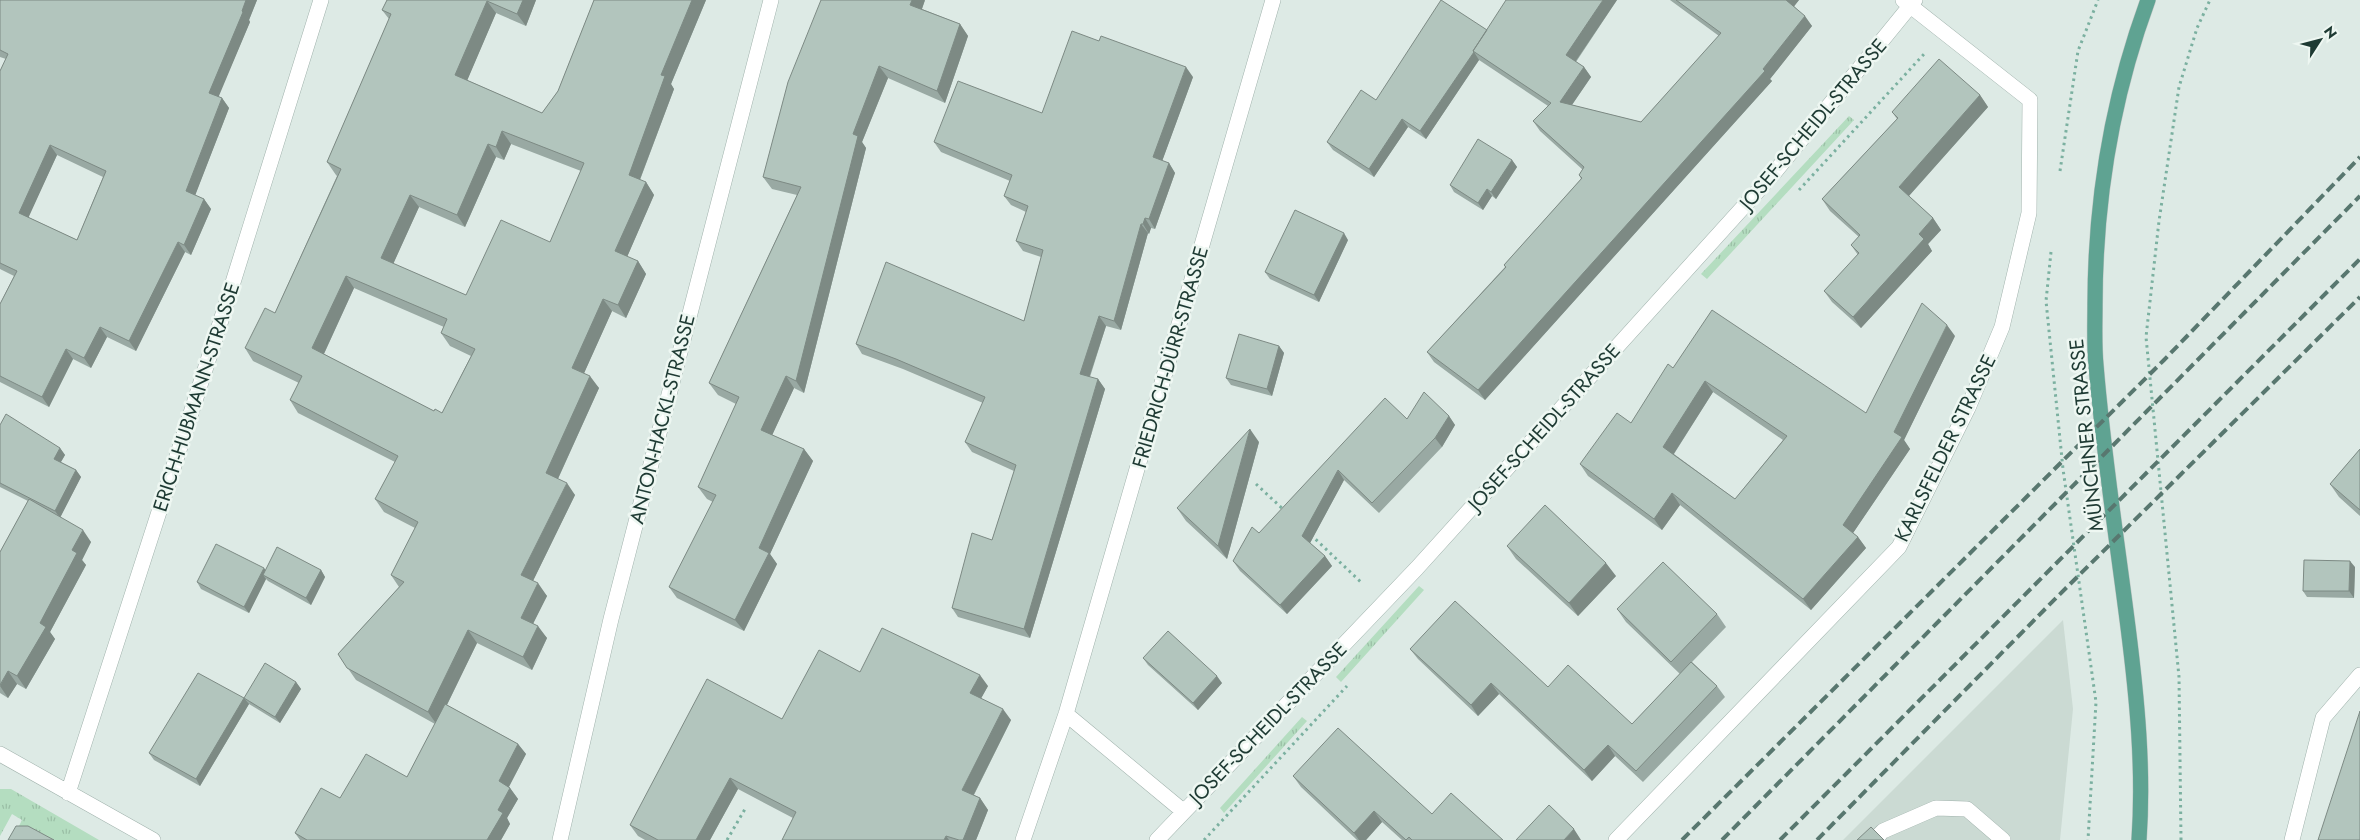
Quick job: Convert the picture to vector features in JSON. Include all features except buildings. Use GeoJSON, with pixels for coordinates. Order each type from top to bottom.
{"type":"FeatureCollection","features":[{"type":"Feature","properties":{"kind":"main road","name":"MÜNCHNER STRASSE"},"geometry":{"type":"LineString","coordinates":[[2139,840],[2141,783],[2137,702],[2095,364],[2095,281],[2101,193],[2117,103],[2129,55],[2148,0]]}},
{"type":"Feature","properties":{"kind":"street","name":"ERICH-HUBMANN-STRASSE"},"geometry":{"type":"LineString","coordinates":[[68,793],[226,308],[321,0]]}},
{"type":"Feature","properties":{"kind":"street","name":"ANTON-HACKL-STRASSE"},"geometry":{"type":"LineString","coordinates":[[560,840],[614,609],[771,0]]}},
{"type":"Feature","properties":{"kind":"street","name":"FRIEDRICH-DÜRR-STRASSE"},"geometry":{"type":"LineString","coordinates":[[1023,840],[1066,714],[1274,0]]}},
{"type":"Feature","properties":{"kind":"street","name":"JOSEF-SCHEIDL-STRASSE"},"geometry":{"type":"LineString","coordinates":[[1157,840],[1424,561],[1768,180],[1910,2]]}},
{"type":"Feature","properties":{"kind":"street","name":"KARLSFELDER STRASSE"},"geometry":{"type":"LineString","coordinates":[[1616,840],[1899,547],[1968,408],[2002,327],[2029,214],[2030,100],[1910,2]]}},
{"type":"Feature","properties":{"kind":"street"},"geometry":{"type":"LineString","coordinates":[[2292,840],[2323,718],[2360,674]]}},
{"type":"Feature","properties":{"kind":"street"},"geometry":{"type":"LineString","coordinates":[[1066,714],[1183,811]]}},
{"type":"Feature","properties":{"kind":"street"},"geometry":{"type":"LineString","coordinates":[[0,754],[153,840]]}},
{"type":"Feature","properties":{"kind":"street"},"geometry":{"type":"LineString","coordinates":[[1874,840],[1883,831],[1936,808],[1967,809],[2003,840]]}},
{"type":"Feature","properties":{"kind":"path"},"geometry":{"type":"LineString","coordinates":[[2181,840],[2178,676],[2146,337],[2159,221],[2179,87],[2197,28],[2210,0]]}},
{"type":"Feature","properties":{"kind":"path"},"geometry":{"type":"LineString","coordinates":[[1256,484],[1291,517]]}},
{"type":"Feature","properties":{"kind":"path"},"geometry":{"type":"LineString","coordinates":[[1305,530],[1383,602]]}},
{"type":"Feature","properties":{"kind":"path"},"geometry":{"type":"LineString","coordinates":[[2088,840],[2091,803]]}},
{"type":"Feature","properties":{"kind":"path"},"geometry":{"type":"LineString","coordinates":[[728,840],[746,809]]}},
{"type":"Feature","properties":{"kind":"shaded area"},"geometry":{"type":"Polygon","coordinates":[[[2063,620],[2073,709],[2060,840],[1843,840],[2063,620]]]}},
{"type":"Feature","properties":{"kind":"green space"},"geometry":{"type":"Polygon","coordinates":[[[1849,116],[1854,120],[1707,279],[1701,274],[1849,116]]]}},
{"type":"Feature","properties":{"kind":"green space"},"geometry":{"type":"Polygon","coordinates":[[[1419,586],[1424,590],[1341,682],[1336,677],[1419,586]]]}},
{"type":"Feature","properties":{"kind":"green space"},"geometry":{"type":"Polygon","coordinates":[[[1302,717],[1307,721],[1224,813],[1220,808],[1302,717]]]}},
{"type":"Feature","properties":{"kind":"green space"},"geometry":{"type":"Polygon","coordinates":[[[0,789],[11,789],[99,840],[40,840],[18,828],[22,820],[12,814],[0,836],[0,789]]]}},
{"type":"Feature","properties":{"kind":"railway"},"geometry":{"type":"LineString","coordinates":[[1682,840],[2164,360],[2360,157]]}},
{"type":"Feature","properties":{"kind":"railway"},"geometry":{"type":"LineString","coordinates":[[1722,840],[2360,196]]}},
{"type":"Feature","properties":{"kind":"railway"},"geometry":{"type":"LineString","coordinates":[[1780,840],[2360,259]]}},
{"type":"Feature","properties":{"kind":"railway"},"geometry":{"type":"LineString","coordinates":[[1817,840],[2058,596],[2360,297]]}}]}
